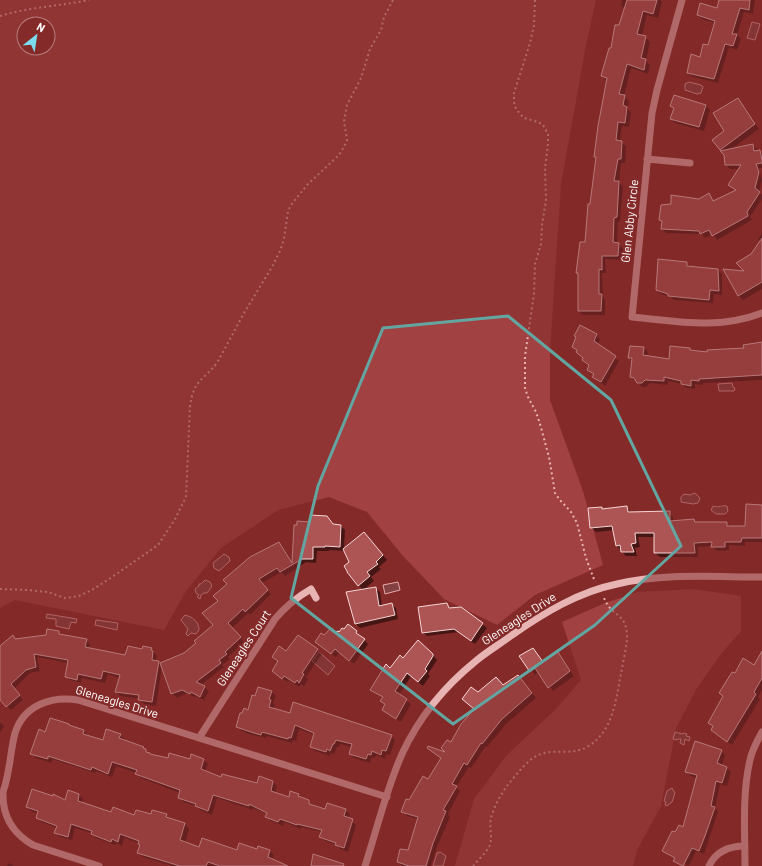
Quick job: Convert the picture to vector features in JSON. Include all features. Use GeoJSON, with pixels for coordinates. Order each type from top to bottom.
{"type":"FeatureCollection","features":[{"type":"Feature","properties":{"kind":"street","name":"Glen Abby Circle"},"geometry":{"type":"LineString","coordinates":[[682,0],[652,113],[632,317],[700,324],[720,324],[737,321],[762,313]]}},
{"type":"Feature","properties":{"kind":"street"},"geometry":{"type":"LineString","coordinates":[[647,159],[690,163]]}},
{"type":"Feature","properties":{"kind":"street","name":"Gleneagles Drive"},"geometry":{"type":"LineString","coordinates":[[365,866],[392,780],[403,753],[414,732],[428,710],[456,678],[478,659],[547,612],[599,589],[623,583],[664,577],[762,577]]}},
{"type":"Feature","properties":{"kind":"street","name":"Gleneagles Court"},"geometry":{"type":"LineString","coordinates":[[199,738],[275,619],[285,607],[311,588],[316,598]]}},
{"type":"Feature","properties":{"kind":"street","name":"Gleneagles Drive"},"geometry":{"type":"LineString","coordinates":[[99,866],[33,845],[23,840],[14,832],[4,813],[2,801],[3,792],[15,733],[28,712],[43,702],[66,698],[78,700],[387,798]]}},
{"type":"Feature","properties":{"kind":"street"},"geometry":{"type":"LineString","coordinates":[[745,866],[747,775],[750,759],[762,732]]}},
{"type":"Feature","properties":{"kind":"street"},"geometry":{"type":"LineString","coordinates":[[709,866],[719,852],[734,846],[745,846]]}},
{"type":"Feature","properties":{"kind":"path"},"geometry":{"type":"LineString","coordinates":[[0,16],[50,5],[89,0]]}},
{"type":"Feature","properties":{"kind":"path"},"geometry":{"type":"LineString","coordinates":[[0,589],[42,592],[65,598],[79,596],[92,590],[146,554],[158,545],[165,536],[186,498],[190,406],[191,396],[195,386],[217,363],[272,266],[284,239],[288,211],[291,205],[308,185],[339,155],[344,147],[347,140],[344,121],[347,105],[361,78],[370,49],[381,30],[384,17],[393,0]]}},
{"type":"Feature","properties":{"kind":"path"},"geometry":{"type":"LineString","coordinates":[[473,866],[488,849],[490,844],[491,816],[494,808],[514,776],[524,765],[542,753],[550,751],[571,751],[587,747],[595,741],[608,724],[617,700],[627,644],[627,631],[621,618],[610,608],[592,577],[577,523],[571,512],[558,499],[555,493],[549,456],[540,424],[525,388],[525,356],[534,294],[535,264],[541,244],[546,200],[544,168],[548,134],[543,125],[524,118],[520,114],[516,109],[514,102],[514,93],[530,44],[534,25],[535,0]]}},
{"type":"Feature","properties":{"kind":"highlighted area"},"geometry":{"type":"Polygon","coordinates":[[[508,316],[611,400],[681,546],[595,625],[453,724],[291,598],[318,486],[383,328],[508,316]]]}},
{"type":"Feature","properties":{"kind":"shaded area"},"geometry":{"type":"Polygon","coordinates":[[[0,0],[596,0],[586,45],[561,184],[550,350],[550,400],[583,491],[603,565],[535,595],[497,625],[444,599],[403,556],[367,512],[329,497],[278,510],[221,548],[186,591],[164,630],[15,600],[0,608],[0,0]]]}},
{"type":"Feature","properties":{"kind":"shaded area"},"geometry":{"type":"Polygon","coordinates":[[[752,22],[760,24],[755,40],[747,38],[752,22]]]}},
{"type":"Feature","properties":{"kind":"shaded area"},"geometry":{"type":"Polygon","coordinates":[[[689,82],[701,85],[703,87],[701,93],[697,94],[685,90],[685,84],[689,82]]]}},
{"type":"Feature","properties":{"kind":"shaded area"},"geometry":{"type":"Polygon","coordinates":[[[732,383],[733,387],[735,388],[734,391],[719,391],[718,384],[732,383]]]}},
{"type":"Feature","properties":{"kind":"shaded area"},"geometry":{"type":"Polygon","coordinates":[[[695,493],[700,498],[698,503],[693,504],[681,502],[681,497],[684,494],[690,495],[695,493]]]}},
{"type":"Feature","properties":{"kind":"shaded area"},"geometry":{"type":"Polygon","coordinates":[[[713,506],[727,506],[728,511],[725,514],[716,514],[711,510],[713,506]]]}},
{"type":"Feature","properties":{"kind":"shaded area"},"geometry":{"type":"Polygon","coordinates":[[[224,554],[229,557],[230,561],[219,571],[214,568],[213,563],[224,554]]]}},
{"type":"Feature","properties":{"kind":"shaded area"},"geometry":{"type":"Polygon","coordinates":[[[205,580],[210,582],[212,586],[207,593],[201,595],[200,599],[197,597],[199,595],[196,593],[195,589],[205,580]]]}},
{"type":"Feature","properties":{"kind":"shaded area"},"geometry":{"type":"Polygon","coordinates":[[[398,582],[400,590],[385,594],[383,585],[398,582]]]}},
{"type":"Feature","properties":{"kind":"shaded area"},"geometry":{"type":"Polygon","coordinates":[[[693,589],[741,596],[741,631],[721,654],[697,688],[676,728],[661,806],[637,850],[633,866],[455,866],[474,799],[507,755],[556,709],[581,680],[562,622],[605,603],[638,592],[693,589]]]}},
{"type":"Feature","properties":{"kind":"shaded area"},"geometry":{"type":"Polygon","coordinates":[[[47,614],[77,619],[76,623],[71,622],[69,629],[56,626],[56,619],[46,618],[47,614]]]}},
{"type":"Feature","properties":{"kind":"shaded area"},"geometry":{"type":"Polygon","coordinates":[[[185,615],[191,617],[197,622],[199,630],[196,634],[191,633],[188,636],[186,634],[188,629],[181,620],[185,615]]]}},
{"type":"Feature","properties":{"kind":"shaded area"},"geometry":{"type":"Polygon","coordinates":[[[96,620],[118,623],[117,630],[95,625],[96,620]]]}},
{"type":"Feature","properties":{"kind":"shaded area"},"geometry":{"type":"Polygon","coordinates":[[[319,652],[335,666],[328,675],[312,661],[319,652]]]}},
{"type":"Feature","properties":{"kind":"shaded area"},"geometry":{"type":"Polygon","coordinates":[[[675,732],[687,734],[686,736],[690,737],[689,741],[685,739],[684,745],[680,743],[681,739],[673,739],[675,732]]]}},
{"type":"Feature","properties":{"kind":"shaded area"},"geometry":{"type":"Polygon","coordinates":[[[672,788],[675,793],[672,802],[667,806],[665,805],[666,802],[664,801],[667,791],[672,788]]]}},
{"type":"Feature","properties":{"kind":"shaded area"},"geometry":{"type":"Polygon","coordinates":[[[440,852],[446,856],[443,866],[433,866],[437,853],[440,852]]]}},
{"type":"Feature","properties":{"kind":"building"},"geometry":{"type":"Polygon","coordinates":[[[627,0],[657,0],[653,14],[643,11],[637,34],[646,36],[641,58],[646,59],[644,70],[627,64],[619,94],[625,95],[623,105],[627,107],[625,123],[618,122],[616,140],[622,141],[621,159],[618,159],[614,181],[619,181],[617,217],[614,218],[613,242],[619,243],[618,256],[602,256],[602,270],[599,269],[599,294],[602,294],[601,311],[578,311],[578,273],[576,273],[580,242],[585,242],[588,204],[590,204],[596,157],[594,157],[598,126],[607,78],[601,76],[609,48],[611,48],[615,25],[619,25],[627,0]]]}},
{"type":"Feature","properties":{"kind":"building"},"geometry":{"type":"Polygon","coordinates":[[[719,0],[750,0],[749,10],[740,8],[732,34],[737,34],[733,46],[725,44],[714,79],[687,73],[691,54],[700,57],[703,44],[708,45],[715,21],[697,15],[700,3],[717,8],[719,0]]]}},
{"type":"Feature","properties":{"kind":"building"},"geometry":{"type":"Polygon","coordinates":[[[674,95],[706,105],[699,127],[670,119],[674,108],[670,106],[674,95]]]}},
{"type":"Feature","properties":{"kind":"building"},"geometry":{"type":"Polygon","coordinates":[[[738,98],[755,124],[720,150],[712,140],[724,131],[713,113],[738,98]]]}},
{"type":"Feature","properties":{"kind":"building"},"geometry":{"type":"Polygon","coordinates":[[[753,144],[754,151],[760,150],[762,160],[762,163],[756,164],[759,172],[755,188],[760,192],[747,212],[748,216],[712,236],[709,230],[700,234],[699,231],[661,229],[662,221],[659,220],[661,205],[671,204],[671,195],[699,199],[709,193],[713,201],[736,190],[728,185],[741,165],[725,165],[724,155],[720,151],[753,144]]]}},
{"type":"Feature","properties":{"kind":"building"},"geometry":{"type":"Polygon","coordinates":[[[762,238],[762,282],[738,296],[723,269],[744,271],[736,263],[751,254],[762,238]]]}},
{"type":"Feature","properties":{"kind":"building"},"geometry":{"type":"Polygon","coordinates":[[[658,259],[687,262],[687,266],[718,269],[719,291],[710,290],[709,300],[668,296],[668,294],[656,290],[658,259]]]}},
{"type":"Feature","properties":{"kind":"building"},"geometry":{"type":"Polygon","coordinates":[[[580,325],[597,334],[594,341],[616,356],[601,382],[592,377],[594,374],[587,370],[589,365],[582,360],[583,358],[576,352],[577,350],[572,347],[576,337],[574,336],[580,325]]]}},
{"type":"Feature","properties":{"kind":"building"},"geometry":{"type":"Polygon","coordinates":[[[762,342],[762,375],[699,379],[699,381],[691,380],[691,386],[681,384],[681,381],[664,377],[664,381],[645,380],[642,383],[637,383],[634,378],[630,377],[632,358],[628,358],[630,346],[644,347],[643,355],[669,359],[670,346],[690,348],[690,350],[707,352],[707,350],[744,348],[743,345],[762,342]]]}},
{"type":"Feature","properties":{"kind":"building"},"geometry":{"type":"Polygon","coordinates":[[[746,504],[762,505],[762,538],[742,538],[741,542],[725,542],[725,547],[711,547],[712,542],[694,543],[695,553],[654,553],[654,533],[635,533],[636,543],[631,544],[634,552],[621,552],[620,545],[616,546],[612,526],[590,528],[588,508],[602,507],[602,509],[627,506],[628,512],[670,511],[670,521],[694,519],[695,522],[727,522],[727,526],[745,526],[746,504]]]}},
{"type":"Feature","properties":{"kind":"building"},"geometry":{"type":"Polygon","coordinates":[[[310,515],[327,516],[333,524],[341,525],[340,547],[313,547],[313,559],[302,559],[280,572],[277,568],[259,579],[268,590],[245,612],[243,609],[228,623],[241,637],[225,652],[227,654],[219,660],[221,663],[196,682],[205,686],[200,697],[191,692],[190,694],[182,690],[171,694],[160,663],[184,653],[196,643],[194,641],[213,625],[202,613],[218,601],[213,596],[227,584],[223,580],[250,557],[279,542],[292,563],[294,525],[297,525],[297,521],[309,522],[310,515]]]}},
{"type":"Feature","properties":{"kind":"building"},"geometry":{"type":"Polygon","coordinates":[[[364,532],[383,555],[376,562],[378,564],[367,572],[370,576],[358,586],[344,566],[349,562],[343,549],[364,532]]]}},
{"type":"Feature","properties":{"kind":"building"},"geometry":{"type":"Polygon","coordinates":[[[376,587],[379,606],[392,603],[395,615],[355,624],[346,592],[376,587]]]}},
{"type":"Feature","properties":{"kind":"building"},"geometry":{"type":"Polygon","coordinates":[[[447,603],[449,608],[461,607],[483,623],[471,641],[454,629],[422,633],[418,607],[447,603]]]}},
{"type":"Feature","properties":{"kind":"building"},"geometry":{"type":"Polygon","coordinates":[[[348,624],[357,631],[356,633],[365,639],[349,661],[335,649],[331,654],[315,642],[321,633],[324,635],[331,628],[336,632],[339,632],[348,624]]]}},
{"type":"Feature","properties":{"kind":"building"},"geometry":{"type":"Polygon","coordinates":[[[47,629],[59,631],[59,634],[87,639],[85,647],[125,655],[128,646],[142,649],[143,646],[152,648],[152,660],[159,661],[152,702],[138,700],[139,695],[115,692],[120,675],[103,671],[101,679],[78,674],[77,680],[65,677],[68,660],[34,654],[36,667],[26,670],[11,684],[20,695],[6,707],[0,700],[0,646],[13,635],[15,639],[46,635],[47,629]]]}},
{"type":"Feature","properties":{"kind":"building"},"geometry":{"type":"Polygon","coordinates":[[[298,635],[318,649],[302,673],[304,674],[299,683],[297,680],[295,683],[284,676],[282,679],[272,671],[278,661],[272,657],[279,646],[286,651],[298,635]]]}},
{"type":"Feature","properties":{"kind":"building"},"geometry":{"type":"Polygon","coordinates":[[[418,640],[433,654],[433,656],[425,669],[427,671],[418,682],[407,673],[395,691],[407,699],[396,719],[382,710],[385,704],[380,701],[383,697],[370,690],[386,664],[390,668],[400,655],[403,658],[418,640]]]}},
{"type":"Feature","properties":{"kind":"building"},"geometry":{"type":"Polygon","coordinates":[[[533,648],[543,662],[558,652],[570,671],[548,688],[535,668],[530,672],[519,656],[533,648]]]}},
{"type":"Feature","properties":{"kind":"building"},"geometry":{"type":"Polygon","coordinates":[[[762,651],[762,678],[754,692],[756,694],[727,742],[711,730],[713,726],[708,723],[723,696],[719,693],[732,672],[735,673],[743,658],[754,665],[762,651]]]}},
{"type":"Feature","properties":{"kind":"building"},"geometry":{"type":"Polygon","coordinates":[[[518,675],[532,693],[502,719],[482,744],[481,743],[467,765],[464,763],[452,784],[457,786],[443,810],[446,811],[433,843],[426,866],[409,866],[397,862],[400,849],[408,850],[418,817],[401,812],[406,799],[409,800],[423,776],[428,779],[441,758],[427,748],[428,746],[445,752],[441,748],[447,740],[451,742],[461,724],[474,709],[462,699],[471,687],[478,692],[496,677],[503,685],[518,675]]]}},
{"type":"Feature","properties":{"kind":"building"},"geometry":{"type":"Polygon","coordinates":[[[258,687],[272,691],[269,699],[271,700],[269,707],[290,713],[293,702],[392,735],[386,751],[382,750],[381,755],[372,751],[371,755],[368,754],[366,759],[349,754],[352,744],[336,740],[330,751],[327,749],[326,752],[310,747],[314,733],[295,725],[291,738],[289,737],[288,739],[262,732],[261,735],[236,727],[240,713],[242,713],[244,708],[248,710],[252,695],[255,696],[258,687]]]}},
{"type":"Feature","properties":{"kind":"building"},"geometry":{"type":"Polygon","coordinates":[[[50,718],[84,730],[83,734],[103,740],[106,729],[121,734],[119,738],[144,747],[143,748],[146,749],[146,752],[150,754],[168,758],[169,753],[190,759],[191,754],[204,759],[201,769],[221,777],[222,774],[257,783],[259,776],[273,781],[271,791],[289,797],[290,791],[299,794],[298,796],[309,800],[309,804],[325,809],[327,803],[346,809],[344,816],[353,819],[344,848],[335,845],[336,843],[319,837],[322,830],[297,825],[280,819],[278,822],[265,817],[267,813],[249,804],[249,806],[213,795],[208,811],[195,806],[196,804],[178,798],[180,790],[135,774],[137,770],[112,762],[108,774],[92,767],[91,770],[48,756],[48,759],[30,754],[39,729],[45,732],[50,718]]]}},
{"type":"Feature","properties":{"kind":"building"},"geometry":{"type":"Polygon","coordinates":[[[695,741],[722,750],[717,763],[727,767],[722,783],[716,781],[711,806],[715,807],[699,851],[692,848],[683,866],[673,861],[675,858],[662,851],[672,831],[675,832],[679,825],[683,827],[697,775],[685,772],[695,741]]]}},
{"type":"Feature","properties":{"kind":"building"},"geometry":{"type":"Polygon","coordinates":[[[32,789],[53,796],[53,794],[65,800],[68,790],[79,794],[78,801],[111,812],[113,807],[134,815],[136,810],[151,814],[152,810],[167,814],[166,817],[185,823],[180,840],[199,847],[202,838],[237,850],[239,843],[257,849],[258,846],[270,850],[268,857],[288,866],[220,866],[208,862],[206,866],[180,866],[137,853],[140,845],[138,844],[139,841],[120,834],[118,842],[112,839],[111,842],[91,834],[92,831],[71,824],[68,837],[54,833],[57,826],[36,818],[38,811],[26,807],[32,789]]]}},
{"type":"Feature","properties":{"kind":"building"},"geometry":{"type":"Polygon","coordinates":[[[313,854],[344,864],[343,866],[311,866],[313,854]]]}}]}
